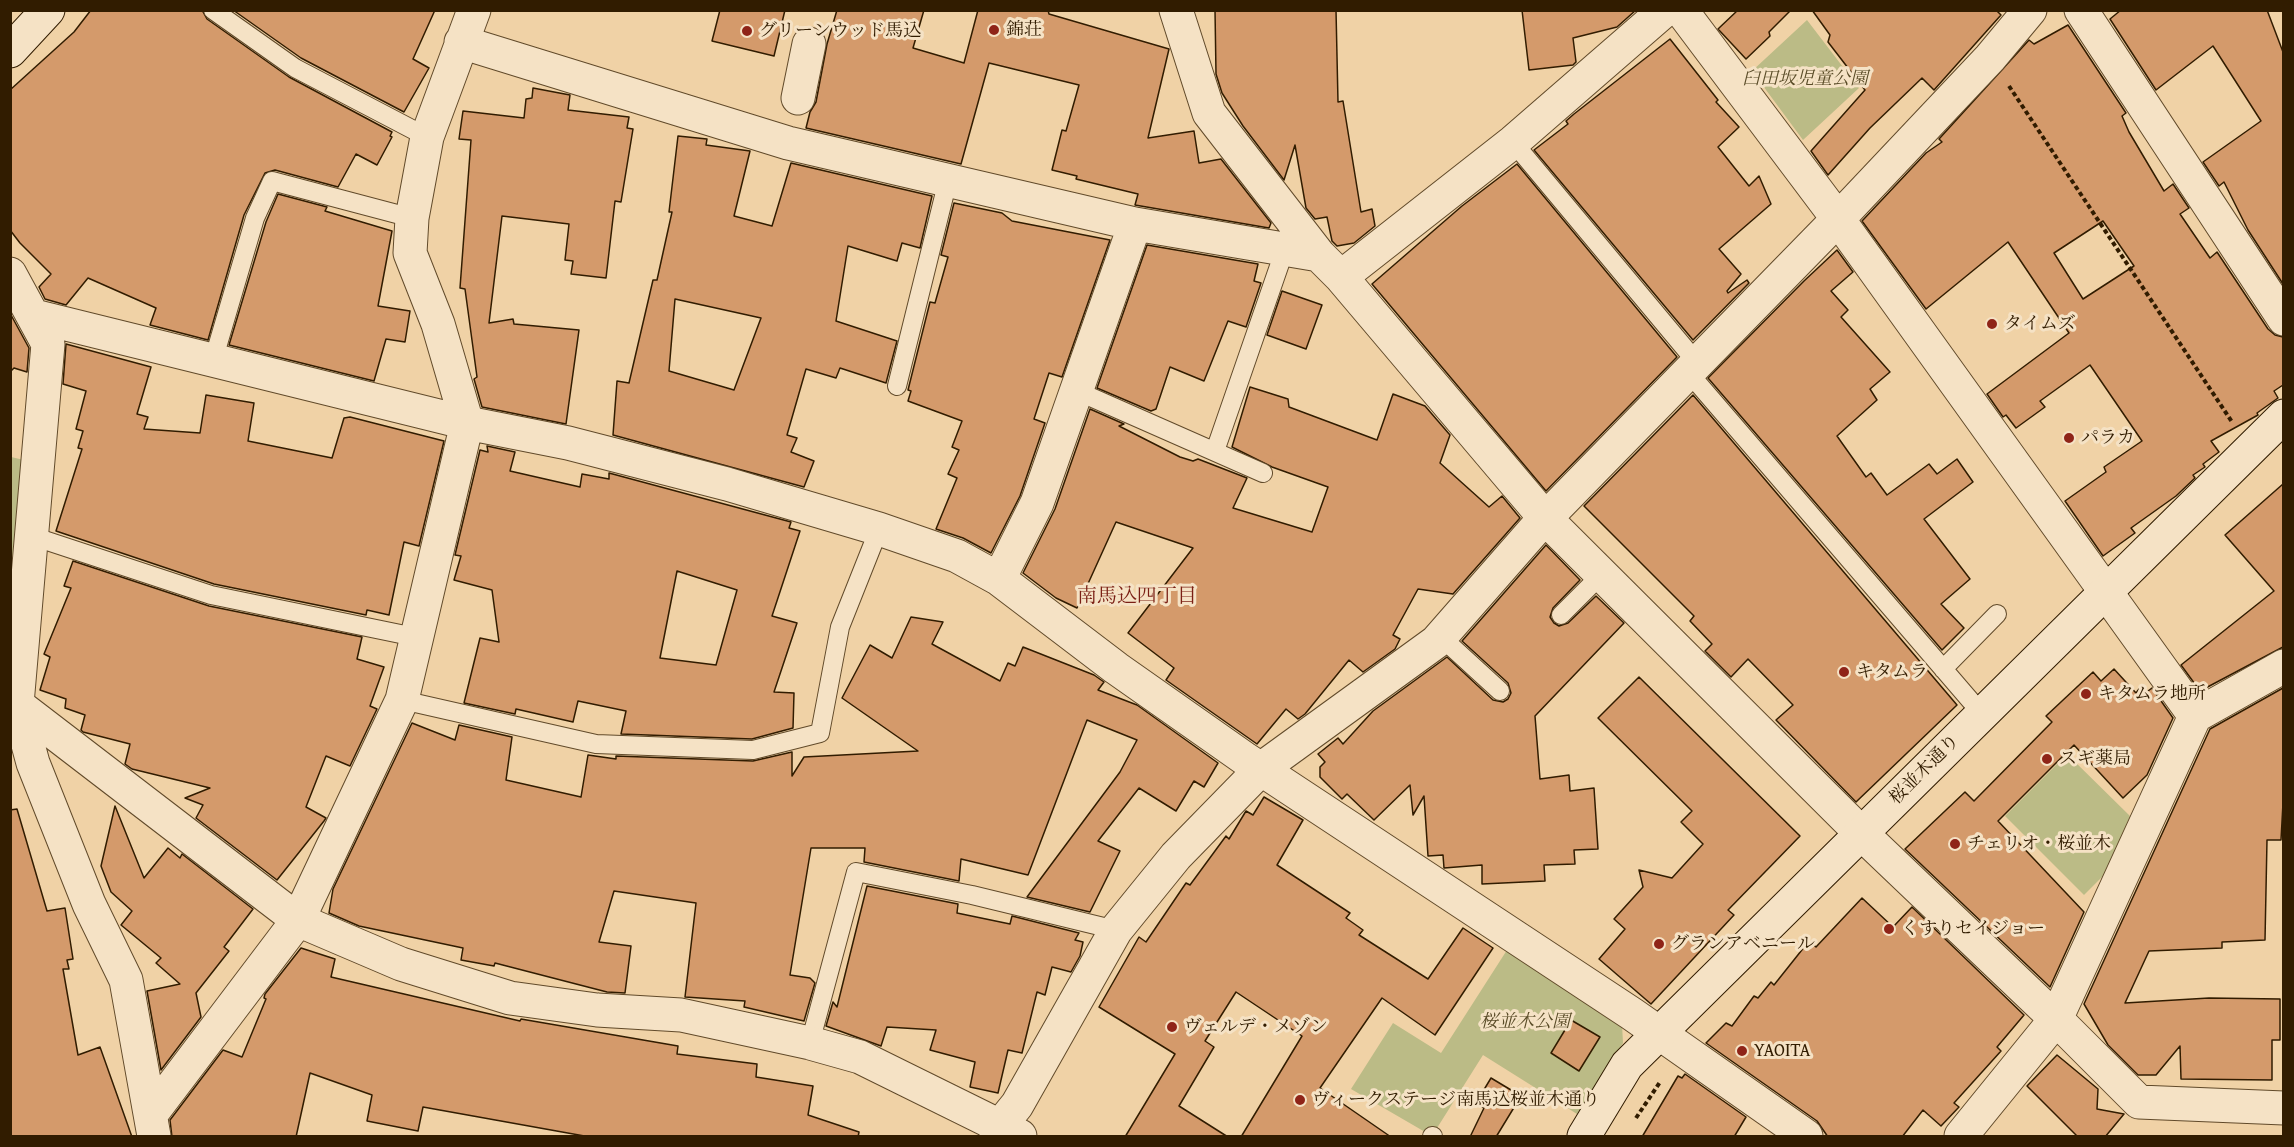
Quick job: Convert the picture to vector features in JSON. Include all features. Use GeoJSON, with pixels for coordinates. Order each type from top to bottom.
{"type":"FeatureCollection","features":[{"type":"Feature","properties":{"kind":"street"},"geometry":{"type":"LineString","coordinates":[[10,51],[48,10]]}},
{"type":"Feature","properties":{"kind":"street"},"geometry":{"type":"LineString","coordinates":[[153,1125],[298,920],[402,700],[467,423],[438,324],[410,253],[412,218],[427,137],[474,10]]}},
{"type":"Feature","properties":{"kind":"street"},"geometry":{"type":"LineString","coordinates":[[1176,10],[1209,112],[1330,266],[1545,518],[1603,573],[1861,833],[2056,1019],[2139,1102],[2283,1108]]}},
{"type":"Feature","properties":{"kind":"street"},"geometry":{"type":"LineString","coordinates":[[1330,266],[1512,142],[1665,10]]}},
{"type":"Feature","properties":{"kind":"street"},"geometry":{"type":"LineString","coordinates":[[1681,10],[1838,219],[2195,716]]}},
{"type":"Feature","properties":{"kind":"street"},"geometry":{"type":"LineString","coordinates":[[14,702],[298,920],[401,964],[510,998],[597,1010],[681,1015],[810,1043],[860,1057],[1005,1133],[1017,1105],[1116,930],[1176,856],[1262,769],[1441,637],[1545,518],[1838,219],[1990,58],[2030,10]]}},
{"type":"Feature","properties":{"kind":"street"},"geometry":{"type":"LineString","coordinates":[[2081,10],[2283,320]]}},
{"type":"Feature","properties":{"kind":"street"},"geometry":{"type":"LineString","coordinates":[[461,42],[788,143],[1135,224],[1285,249],[1330,266]]}},
{"type":"Feature","properties":{"kind":"street"},"geometry":{"type":"LineString","coordinates":[[798,98],[809,44]]}},
{"type":"Feature","properties":{"kind":"street"},"geometry":{"type":"LineString","coordinates":[[999,579],[1037,503],[1135,224]]}},
{"type":"Feature","properties":{"kind":"street"},"geometry":{"type":"LineString","coordinates":[[10,274],[48,344],[32,536],[14,702],[33,762],[89,904],[126,980],[153,1125]]}},
{"type":"Feature","properties":{"kind":"street"},"geometry":{"type":"LineString","coordinates":[[34,316],[467,423],[567,443],[693,475],[879,529],[957,556],[999,579],[1116,668],[1262,769],[1670,1041],[1806,1137]]}},
{"type":"Feature","properties":{"kind":"street","name":"桜並木通り"},"geometry":{"type":"LineString","coordinates":[[1584,1137],[1627,1065],[1670,1041],[1861,833],[2283,416]]}},
{"type":"Feature","properties":{"kind":"street"},"geometry":{"type":"LineString","coordinates":[[1961,1137],[2056,1019],[2195,716],[2283,666]]}},
{"type":"Feature","properties":{"kind":"lane"},"geometry":{"type":"LineString","coordinates":[[213,10],[295,68],[427,137]]}},
{"type":"Feature","properties":{"kind":"lane"},"geometry":{"type":"LineString","coordinates":[[1512,142],[1693,369],[1982,714]]}},
{"type":"Feature","properties":{"kind":"lane"},"geometry":{"type":"LineString","coordinates":[[897,386],[948,180]]}},
{"type":"Feature","properties":{"kind":"lane"},"geometry":{"type":"LineString","coordinates":[[213,361],[255,218],[272,181],[412,218]]}},
{"type":"Feature","properties":{"kind":"lane"},"geometry":{"type":"LineString","coordinates":[[1215,452],[1285,249]]}},
{"type":"Feature","properties":{"kind":"lane"},"geometry":{"type":"LineString","coordinates":[[1077,391],[1263,473]]}},
{"type":"Feature","properties":{"kind":"lane"},"geometry":{"type":"LineString","coordinates":[[402,700],[596,744],[753,750],[820,733],[840,627],[879,529]]}},
{"type":"Feature","properties":{"kind":"lane"},"geometry":{"type":"LineString","coordinates":[[32,536],[211,595],[415,637]]}},
{"type":"Feature","properties":{"kind":"lane"},"geometry":{"type":"LineString","coordinates":[[1561,615],[1603,573]]}},
{"type":"Feature","properties":{"kind":"lane"},"geometry":{"type":"LineString","coordinates":[[1943,669],[1997,614]]}},
{"type":"Feature","properties":{"kind":"lane"},"geometry":{"type":"LineString","coordinates":[[1441,637],[1500,691]]}},
{"type":"Feature","properties":{"kind":"lane"},"geometry":{"type":"LineString","coordinates":[[810,1043],[856,872],[972,895],[1116,930]]}},
{"type":"Feature","properties":{"kind":"path"},"geometry":{"type":"LineString","coordinates":[[1990,58],[2249,449]]}},
{"type":"Feature","properties":{"kind":"path"},"geometry":{"type":"LineString","coordinates":[[1631,1127],[1670,1041]]}},
{"type":"Feature","properties":{"kind":"green space","name":"臼田坂児童公園"},"geometry":{"type":"Polygon","coordinates":[[[1807,20],[1859,88],[1803,140],[1752,71],[1807,20]]]}},
{"type":"Feature","properties":{"kind":"green space"},"geometry":{"type":"Polygon","coordinates":[[[11,457],[24,460],[11,571],[11,457]]]}},
{"type":"Feature","properties":{"kind":"green space"},"geometry":{"type":"Polygon","coordinates":[[[2067,754],[2130,816],[2106,873],[2084,895],[2005,816],[2067,754]]]}},
{"type":"Feature","properties":{"kind":"green space","name":"桜並木公園"},"geometry":{"type":"Polygon","coordinates":[[[1507,950],[1622,1024],[1623,1043],[1577,1114],[1483,1055],[1432,1136],[1351,1089],[1393,1023],[1441,1053],[1507,950]]]}},
{"type":"Feature","properties":{"kind":"building"},"geometry":{"type":"Polygon","coordinates":[[[91,10],[202,10],[207,19],[289,77],[392,132],[390,136],[392,137],[377,165],[356,154],[338,187],[275,170],[265,173],[244,215],[208,340],[150,325],[156,308],[88,278],[66,305],[45,299],[39,287],[51,274],[10,230],[10,90],[74,32],[91,10]]]}},
{"type":"Feature","properties":{"kind":"building"},"geometry":{"type":"Polygon","coordinates":[[[233,10],[435,10],[413,59],[429,68],[404,112],[301,58],[233,10]]]}},
{"type":"Feature","properties":{"kind":"building","name":"グリーンウッド馬込"},"geometry":{"type":"Polygon","coordinates":[[[720,10],[785,10],[774,56],[712,41],[720,10]]]}},
{"type":"Feature","properties":{"kind":"building"},"geometry":{"type":"Polygon","coordinates":[[[837,10],[924,10],[913,48],[964,63],[978,10],[1048,10],[1049,14],[1169,49],[1148,138],[1194,131],[1199,163],[1221,159],[1271,223],[1269,228],[1135,205],[1138,194],[1076,179],[1077,176],[1052,170],[1062,130],[1066,131],[1079,85],[989,63],[961,164],[806,128],[810,112],[816,102],[827,44],[837,10]]]}},
{"type":"Feature","properties":{"kind":"building"},"geometry":{"type":"Polygon","coordinates":[[[1215,10],[1336,10],[1338,102],[1343,101],[1361,212],[1372,209],[1375,226],[1354,243],[1337,246],[1332,241],[1327,217],[1315,219],[1306,208],[1295,145],[1284,180],[1243,126],[1222,93],[1216,74],[1215,10]]]}},
{"type":"Feature","properties":{"kind":"building"},"geometry":{"type":"Polygon","coordinates":[[[1522,10],[1636,10],[1617,27],[1573,38],[1576,62],[1573,65],[1529,70],[1522,10]]]}},
{"type":"Feature","properties":{"kind":"building"},"geometry":{"type":"Polygon","coordinates":[[[1738,10],[1791,10],[1769,32],[1770,36],[1746,59],[1718,29],[1738,10]]]}},
{"type":"Feature","properties":{"kind":"building"},"geometry":{"type":"Polygon","coordinates":[[[1812,10],[1996,10],[2001,15],[1934,90],[1922,78],[1870,128],[1828,175],[1811,151],[1865,90],[1828,42],[1830,35],[1812,10]]]}},
{"type":"Feature","properties":{"kind":"building"},"geometry":{"type":"Polygon","coordinates":[[[2121,10],[2267,10],[2283,52],[2283,284],[2248,230],[2224,182],[2219,186],[2203,162],[2261,121],[2213,46],[2156,90],[2110,19],[2121,10]]]}},
{"type":"Feature","properties":{"kind":"building"},"geometry":{"type":"Polygon","coordinates":[[[2068,25],[2126,113],[2122,116],[2129,132],[2164,191],[2173,184],[2189,208],[2180,214],[2210,258],[2217,252],[2268,329],[2275,335],[2283,337],[2283,385],[2274,391],[2278,398],[2257,413],[2258,415],[2211,441],[2219,452],[2203,464],[2205,467],[2193,475],[2195,478],[2176,496],[2131,528],[2135,533],[2103,556],[2065,501],[2106,472],[2104,467],[2142,441],[2090,365],[2040,401],[2045,407],[2016,428],[2006,415],[2003,417],[1987,394],[2069,333],[2008,242],[1926,309],[1862,221],[1926,153],[1942,142],[1939,139],[2029,40],[2034,44],[2068,25]],[[2103,221],[2054,253],[2083,299],[2134,266],[2103,221]]]}},
{"type":"Feature","properties":{"kind":"building"},"geometry":{"type":"Polygon","coordinates":[[[1670,39],[1718,100],[1716,102],[1739,127],[1718,147],[1749,186],[1759,176],[1771,204],[1719,249],[1741,274],[1727,291],[1728,293],[1747,280],[1749,283],[1693,340],[1534,150],[1568,124],[1566,121],[1574,114],[1670,39]]]}},
{"type":"Feature","properties":{"kind":"building"},"geometry":{"type":"Polygon","coordinates":[[[533,88],[570,95],[568,110],[629,117],[627,128],[633,129],[621,202],[615,201],[606,278],[571,274],[573,261],[565,260],[569,224],[502,216],[489,323],[513,319],[514,324],[579,330],[566,424],[482,407],[474,379],[477,377],[465,289],[460,288],[471,140],[459,139],[463,111],[524,118],[526,99],[532,98],[533,88]]]}},
{"type":"Feature","properties":{"kind":"building"},"geometry":{"type":"Polygon","coordinates":[[[678,136],[707,139],[706,145],[750,151],[734,216],[772,226],[791,163],[932,196],[920,248],[902,243],[897,261],[848,246],[836,321],[897,341],[886,383],[840,368],[836,378],[806,369],[787,435],[797,438],[791,452],[814,461],[804,487],[613,435],[617,381],[629,383],[653,280],[657,280],[672,212],[669,212],[678,136]],[[675,299],[669,371],[734,390],[761,318],[675,299]]]}},
{"type":"Feature","properties":{"kind":"building"},"geometry":{"type":"Polygon","coordinates":[[[1517,164],[1677,357],[1546,491],[1372,284],[1462,206],[1517,164]]]}},
{"type":"Feature","properties":{"kind":"building"},"geometry":{"type":"Polygon","coordinates":[[[278,194],[327,207],[325,211],[392,231],[378,306],[410,311],[405,342],[386,339],[374,381],[229,345],[266,222],[278,194]]]}},
{"type":"Feature","properties":{"kind":"building"},"geometry":{"type":"Polygon","coordinates":[[[954,203],[1002,213],[1012,221],[1110,240],[1062,377],[1049,373],[1034,419],[1045,423],[1020,496],[991,553],[963,538],[936,529],[957,478],[948,474],[959,450],[952,447],[962,421],[908,401],[911,391],[908,390],[930,302],[935,303],[948,257],[941,255],[954,203]]]}},
{"type":"Feature","properties":{"kind":"building"},"geometry":{"type":"Polygon","coordinates":[[[1147,245],[1258,264],[1254,281],[1261,283],[1246,327],[1228,321],[1204,381],[1170,367],[1156,409],[1151,411],[1097,388],[1147,245]]]}},
{"type":"Feature","properties":{"kind":"building"},"geometry":{"type":"Polygon","coordinates":[[[1837,250],[1853,272],[1831,291],[1848,310],[1841,317],[1890,372],[1870,389],[1877,400],[1837,436],[1866,477],[1871,473],[1887,495],[1929,464],[1937,474],[1957,459],[1973,482],[1924,519],[1970,579],[1941,604],[1964,628],[1942,650],[1708,378],[1837,250]]]}},
{"type":"Feature","properties":{"kind":"building"},"geometry":{"type":"Polygon","coordinates":[[[1282,291],[1322,305],[1306,349],[1267,335],[1282,291]]]}},
{"type":"Feature","properties":{"kind":"building"},"geometry":{"type":"Polygon","coordinates":[[[11,315],[29,348],[27,372],[14,368],[10,372],[11,315]]]}},
{"type":"Feature","properties":{"kind":"building"},"geometry":{"type":"Polygon","coordinates":[[[66,344],[151,367],[137,414],[148,417],[144,429],[200,433],[206,395],[254,403],[248,441],[332,458],[344,418],[350,417],[444,441],[419,546],[404,542],[389,615],[367,610],[366,615],[214,584],[56,531],[82,449],[78,448],[83,431],[76,429],[86,391],[63,384],[66,344]]]}},
{"type":"Feature","properties":{"kind":"building"},"geometry":{"type":"Polygon","coordinates":[[[1250,387],[1288,399],[1289,407],[1377,440],[1393,394],[1425,406],[1450,435],[1440,463],[1489,507],[1502,496],[1520,518],[1453,594],[1418,589],[1393,635],[1400,639],[1395,649],[1363,672],[1349,660],[1305,714],[1298,719],[1286,709],[1257,744],[1166,680],[1174,668],[1128,633],[1193,548],[1116,522],[1077,608],[1056,598],[1023,573],[1055,509],[1090,409],[1124,424],[1119,426],[1180,457],[1193,461],[1198,459],[1247,478],[1233,508],[1312,532],[1328,487],[1272,467],[1232,447],[1250,387]]]}},
{"type":"Feature","properties":{"kind":"building"},"geometry":{"type":"Polygon","coordinates":[[[1693,395],[1957,705],[1856,802],[1776,720],[1793,705],[1748,659],[1731,677],[1705,651],[1712,644],[1690,621],[1694,616],[1584,506],[1693,395]]]}},
{"type":"Feature","properties":{"kind":"building"},"geometry":{"type":"Polygon","coordinates":[[[487,446],[515,452],[510,471],[580,487],[582,474],[609,479],[609,473],[791,522],[789,528],[800,531],[772,616],[797,623],[774,692],[794,693],[793,728],[752,739],[621,734],[626,711],[578,701],[573,722],[516,709],[515,714],[464,703],[480,638],[499,642],[492,590],[454,580],[461,556],[455,555],[480,450],[488,452],[487,446]],[[677,571],[660,658],[716,665],[737,590],[677,571]]]}},
{"type":"Feature","properties":{"kind":"building"},"geometry":{"type":"Polygon","coordinates":[[[2283,484],[2283,647],[2200,691],[2181,665],[2274,591],[2225,535],[2283,484]]]}},
{"type":"Feature","properties":{"kind":"building"},"geometry":{"type":"Polygon","coordinates":[[[1546,545],[1580,580],[1553,608],[1550,617],[1554,623],[1559,626],[1568,623],[1596,596],[1624,623],[1535,716],[1540,779],[1569,775],[1570,791],[1594,788],[1598,849],[1574,850],[1575,864],[1544,865],[1545,881],[1482,884],[1482,865],[1444,868],[1443,855],[1428,856],[1424,796],[1413,815],[1410,785],[1374,820],[1347,794],[1342,799],[1320,777],[1320,767],[1325,762],[1318,754],[1338,738],[1343,744],[1373,711],[1447,657],[1493,700],[1503,702],[1508,699],[1511,693],[1508,683],[1462,641],[1546,545]]]}},
{"type":"Feature","properties":{"kind":"building"},"geometry":{"type":"Polygon","coordinates":[[[73,561],[209,606],[362,637],[357,659],[384,667],[370,706],[377,709],[350,766],[326,756],[306,807],[326,818],[277,880],[196,818],[203,805],[185,798],[210,788],[132,769],[125,764],[130,744],[83,732],[81,730],[85,715],[65,708],[66,699],[40,690],[50,657],[44,654],[71,588],[64,586],[73,561]]]}},
{"type":"Feature","properties":{"kind":"building"},"geometry":{"type":"Polygon","coordinates":[[[911,617],[943,622],[932,644],[1000,681],[1008,663],[1015,666],[1023,647],[1094,675],[1104,682],[1098,690],[1137,705],[1218,763],[1204,787],[1194,781],[1176,811],[1139,788],[1098,841],[1120,851],[1090,912],[1027,897],[1120,772],[1137,740],[1087,720],[1028,875],[961,859],[959,881],[864,862],[865,848],[811,848],[790,975],[810,978],[815,983],[804,1021],[744,1007],[745,1001],[685,997],[696,903],[614,891],[599,942],[631,946],[625,993],[607,992],[495,963],[494,966],[461,960],[463,948],[359,926],[329,913],[333,889],[412,723],[455,740],[459,725],[512,737],[506,780],[581,797],[588,755],[616,759],[616,756],[753,761],[792,752],[792,776],[804,757],[918,751],[842,698],[870,645],[892,658],[911,617]]]}},
{"type":"Feature","properties":{"kind":"building"},"geometry":{"type":"Polygon","coordinates":[[[2114,669],[2136,693],[2139,689],[2144,694],[2152,688],[2173,718],[2147,775],[2123,798],[2074,745],[1998,821],[2084,912],[2050,987],[1905,849],[1965,792],[1974,801],[2052,722],[2046,716],[2093,672],[2101,681],[2114,669]]]}},
{"type":"Feature","properties":{"kind":"building"},"geometry":{"type":"Polygon","coordinates":[[[1639,677],[1800,836],[1728,910],[1734,915],[1651,1004],[1599,959],[1625,929],[1614,919],[1643,887],[1639,870],[1672,878],[1703,844],[1681,822],[1692,811],[1598,718],[1639,677]]]}},
{"type":"Feature","properties":{"kind":"building"},"geometry":{"type":"Polygon","coordinates":[[[2283,688],[2281,840],[2267,840],[2265,940],[2222,942],[2222,948],[2149,951],[2125,1003],[2209,998],[2280,999],[2280,1040],[2272,1040],[2272,1080],[2181,1079],[2180,1046],[2156,1075],[2138,1075],[2108,1045],[2084,1004],[2210,729],[2283,688]]]}},
{"type":"Feature","properties":{"kind":"building"},"geometry":{"type":"Polygon","coordinates":[[[1264,797],[1303,820],[1277,865],[1350,913],[1346,918],[1363,930],[1359,935],[1428,979],[1463,928],[1493,948],[1435,1035],[1382,998],[1320,1088],[1391,1137],[1241,1137],[1302,1036],[1236,992],[1205,1041],[1214,1047],[1179,1106],[1228,1137],[1125,1137],[1175,1054],[1099,1007],[1139,937],[1146,942],[1186,883],[1190,885],[1226,836],[1229,839],[1246,811],[1253,815],[1264,797]]]}},
{"type":"Feature","properties":{"kind":"building"},"geometry":{"type":"Polygon","coordinates":[[[115,806],[144,878],[168,848],[180,858],[182,854],[253,909],[224,947],[229,951],[196,993],[201,1017],[161,1070],[147,991],[180,984],[156,963],[161,958],[121,925],[132,911],[111,892],[101,866],[115,806]]]}},
{"type":"Feature","properties":{"kind":"building"},"geometry":{"type":"Polygon","coordinates":[[[17,809],[47,911],[65,908],[73,959],[67,960],[69,969],[63,969],[78,1055],[100,1047],[132,1137],[10,1137],[10,810],[17,809]]]}},
{"type":"Feature","properties":{"kind":"building"},"geometry":{"type":"Polygon","coordinates":[[[867,886],[958,904],[957,913],[1010,924],[1012,916],[1079,933],[1075,940],[1083,942],[1080,956],[1071,972],[1052,967],[1045,995],[1037,992],[1022,1053],[1008,1050],[998,1093],[970,1087],[975,1062],[930,1050],[936,1030],[887,1027],[881,1046],[826,1026],[833,1002],[837,1007],[867,886]]]}},
{"type":"Feature","properties":{"kind":"building"},"geometry":{"type":"Polygon","coordinates":[[[1862,898],[1893,927],[1912,907],[2024,1015],[1997,1047],[2001,1051],[1954,1103],[1959,1107],[1941,1126],[1923,1110],[1902,1137],[1828,1137],[1817,1121],[1706,1043],[1726,1023],[1732,1026],[1754,996],[1758,998],[1771,982],[1774,985],[1809,941],[1816,947],[1862,898]]]}},
{"type":"Feature","properties":{"kind":"building"},"geometry":{"type":"Polygon","coordinates":[[[301,948],[335,959],[331,977],[520,1021],[521,1019],[678,1046],[677,1054],[757,1064],[756,1077],[813,1086],[808,1115],[859,1132],[858,1137],[590,1137],[423,1107],[418,1131],[367,1121],[372,1095],[310,1073],[296,1137],[172,1137],[170,1120],[223,1050],[242,1057],[266,999],[265,994],[301,948]]]}},
{"type":"Feature","properties":{"kind":"building"},"geometry":{"type":"Polygon","coordinates":[[[1571,1020],[1600,1037],[1579,1071],[1551,1053],[1571,1020]]]}},
{"type":"Feature","properties":{"kind":"building"},"geometry":{"type":"Polygon","coordinates":[[[2057,1055],[2098,1089],[2097,1109],[2124,1114],[2105,1137],[2078,1137],[2027,1086],[2057,1055]]]}},
{"type":"Feature","properties":{"kind":"building"},"geometry":{"type":"Polygon","coordinates":[[[1685,1074],[1746,1117],[1734,1137],[1642,1137],[1678,1076],[1682,1078],[1685,1074]]]}},
{"type":"Feature","properties":{"kind":"building"},"geometry":{"type":"Polygon","coordinates":[[[1491,1078],[1521,1096],[1496,1137],[1470,1137],[1484,1108],[1476,1103],[1491,1078]]]}},
{"type":"Feature","properties":{"kind":"place","name":"錦荘"},"geometry":{"type":"Point","coordinates":[994,30]}},
{"type":"Feature","properties":{"kind":"place","name":"グリーンウッド馬込"},"geometry":{"type":"Point","coordinates":[747,31]}},
{"type":"Feature","properties":{"kind":"place","name":"タイムズ"},"geometry":{"type":"Point","coordinates":[1992,324]}},
{"type":"Feature","properties":{"kind":"place","name":"パラカ"},"geometry":{"type":"Point","coordinates":[2069,438]}},
{"type":"Feature","properties":{"kind":"place","name":"キタムラ"},"geometry":{"type":"Point","coordinates":[1844,672]}},
{"type":"Feature","properties":{"kind":"place","name":"キタムラ地所"},"geometry":{"type":"Point","coordinates":[2086,694]}},
{"type":"Feature","properties":{"kind":"place","name":"スギ薬局"},"geometry":{"type":"Point","coordinates":[2047,759]}},
{"type":"Feature","properties":{"kind":"place","name":"チェリオ・桜並木"},"geometry":{"type":"Point","coordinates":[1955,844]}},
{"type":"Feature","properties":{"kind":"place","name":"くすりセイジョー"},"geometry":{"type":"Point","coordinates":[1889,929]}},
{"type":"Feature","properties":{"kind":"place","name":"グランアベニール"},"geometry":{"type":"Point","coordinates":[1659,944]}},
{"type":"Feature","properties":{"kind":"place","name":"ヴェルデ・メゾン"},"geometry":{"type":"Point","coordinates":[1172,1027]}},
{"type":"Feature","properties":{"kind":"place","name":"YAOITA"},"geometry":{"type":"Point","coordinates":[1742,1051]}},
{"type":"Feature","properties":{"kind":"place","name":"ヴィークステージ南馬込桜並木通り"},"geometry":{"type":"Point","coordinates":[1300,1100]}},
{"type":"Feature","properties":{"kind":"district","name":"南馬込四丁目"},"geometry":{"type":"Point","coordinates":[1137,597]}}]}
